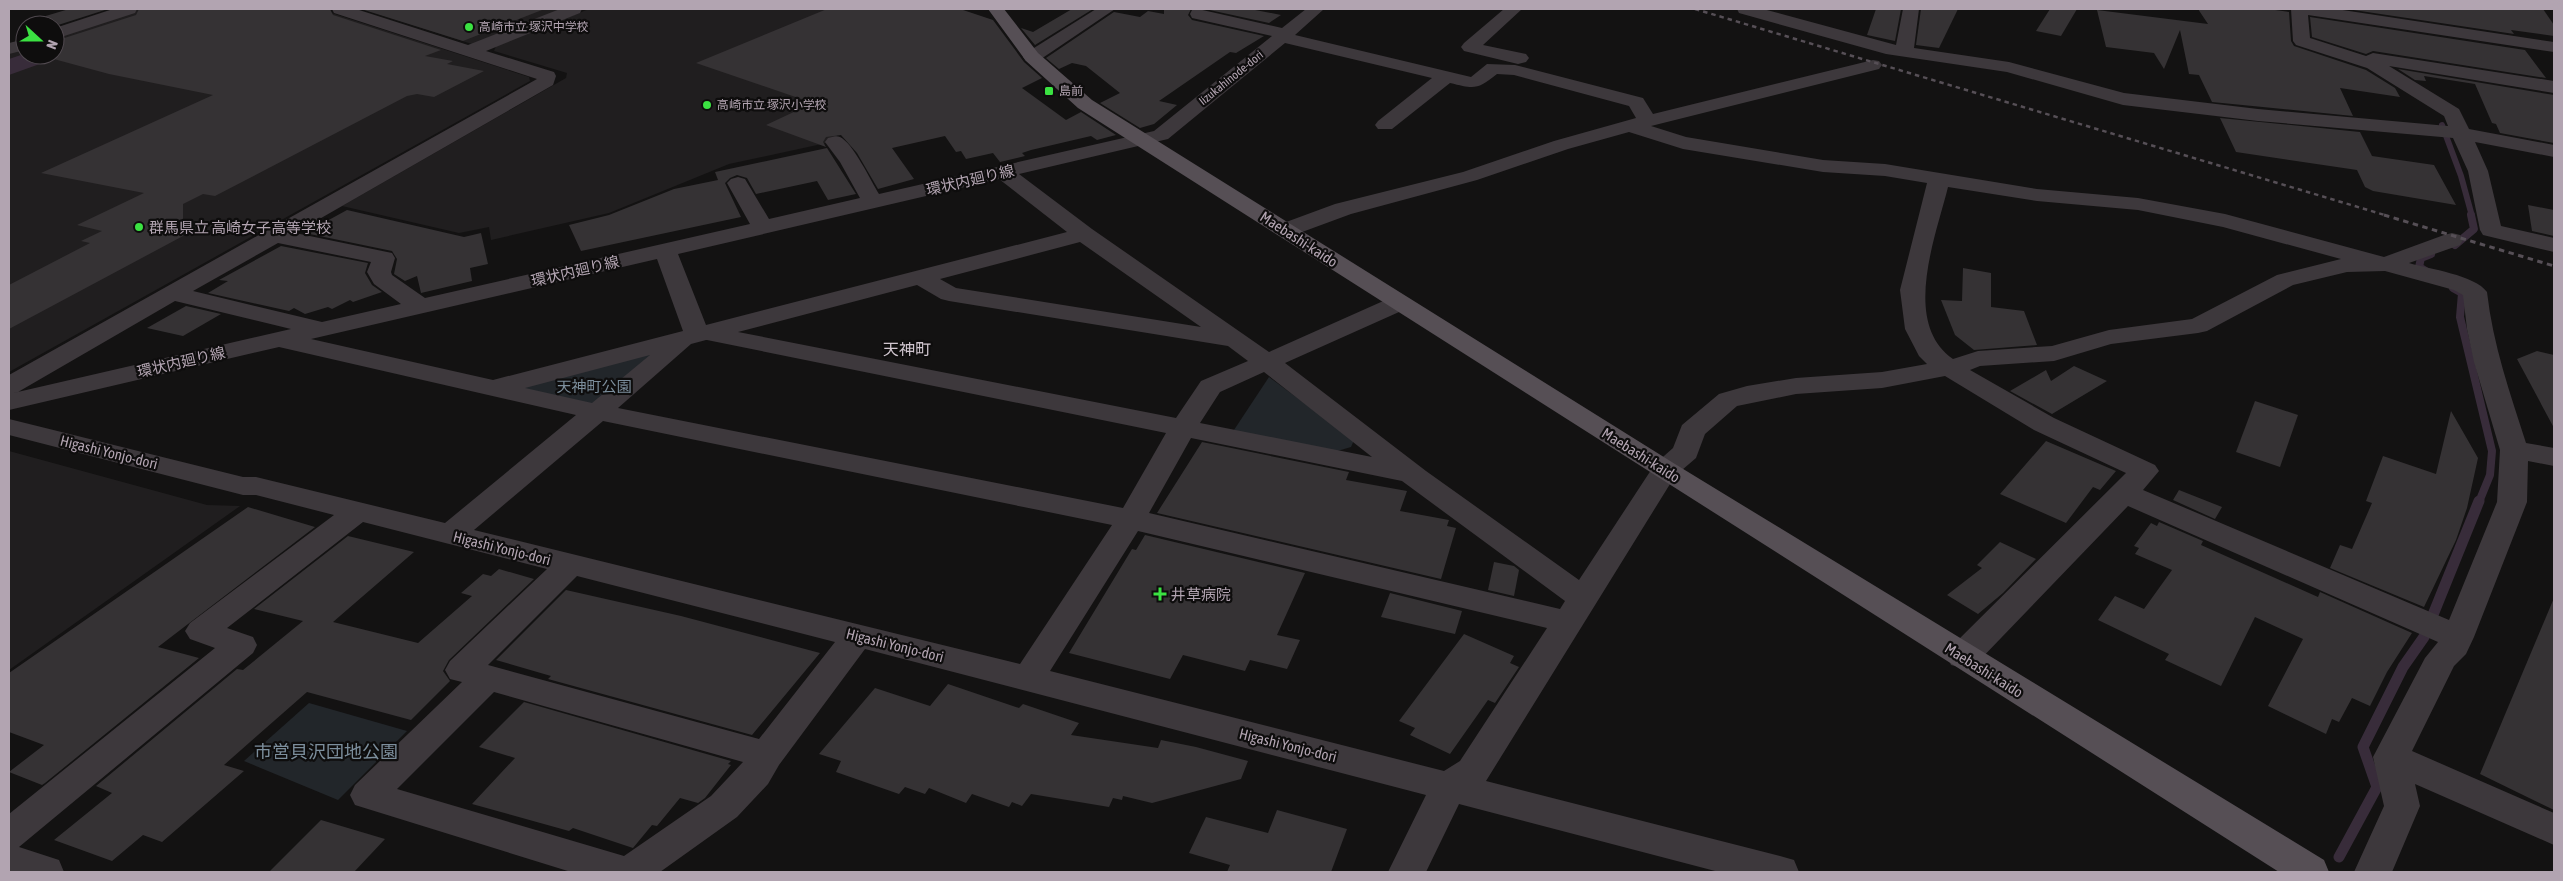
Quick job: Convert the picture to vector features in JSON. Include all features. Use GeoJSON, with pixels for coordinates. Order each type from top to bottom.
{"type":"FeatureCollection","features":[{"type":"Feature","properties":{"kind":"main road","name":"Maebashi-kaido"},"geometry":{"type":"LineString","coordinates":[[996,9],[1032,58],[1074,96],[1399,303],[2310,872]]}},
{"type":"Feature","properties":{"kind":"street"},"geometry":{"type":"LineString","coordinates":[[65,31],[129,9]]}},
{"type":"Feature","properties":{"kind":"street"},"geometry":{"type":"LineString","coordinates":[[9,386],[548,78],[340,9]]}},
{"type":"Feature","properties":{"kind":"street"},"geometry":{"type":"LineString","coordinates":[[469,51],[574,9]]}},
{"type":"Feature","properties":{"kind":"street"},"geometry":{"type":"LineString","coordinates":[[1032,58],[1107,9]]}},
{"type":"Feature","properties":{"kind":"street","name":"Iizukahinode-dori"},"geometry":{"type":"LineString","coordinates":[[1142,140],[1161,135],[1316,9]]}},
{"type":"Feature","properties":{"kind":"street"},"geometry":{"type":"LineString","coordinates":[[1508,69],[1520,58],[1470,47],[1514,9]]}},
{"type":"Feature","properties":{"kind":"street"},"geometry":{"type":"LineString","coordinates":[[1746,9],[1886,49],[2009,67],[2132,100],[2258,115],[2400,126],[2554,151]]}},
{"type":"Feature","properties":{"kind":"street"},"geometry":{"type":"LineString","coordinates":[[1904,52],[1911,9]]}},
{"type":"Feature","properties":{"kind":"street"},"geometry":{"type":"LineString","coordinates":[[2299,9],[2302,42],[2373,64],[2452,113],[2464,136],[2478,171],[2491,230],[2554,245]]}},
{"type":"Feature","properties":{"kind":"street"},"geometry":{"type":"LineString","coordinates":[[2304,9],[2554,47]]}},
{"type":"Feature","properties":{"kind":"street"},"geometry":{"type":"LineString","coordinates":[[1198,14],[1474,83],[1493,68],[1508,69],[1636,102],[1639,124]]}},
{"type":"Feature","properties":{"kind":"street"},"geometry":{"type":"LineString","coordinates":[[2330,51],[2554,87]]}},
{"type":"Feature","properties":{"kind":"street"},"geometry":{"type":"LineString","coordinates":[[1286,230],[1343,209],[1470,176],[1561,145],[1873,65]]}},
{"type":"Feature","properties":{"kind":"street"},"geometry":{"type":"LineString","coordinates":[[1385,124],[1447,76]]}},
{"type":"Feature","properties":{"kind":"street"},"geometry":{"type":"LineString","coordinates":[[1639,124],[1683,143],[1823,166],[1885,170],[2037,195],[2138,204],[2225,221],[2462,285],[2475,292],[2479,329],[2487,362],[2514,450],[2512,502],[2454,646],[2440,658],[2392,757],[2402,806],[2373,872]]}},
{"type":"Feature","properties":{"kind":"street","name":"環状内廻り線"},"geometry":{"type":"LineString","coordinates":[[9,402],[1142,140]]}},
{"type":"Feature","properties":{"kind":"street"},"geometry":{"type":"LineString","coordinates":[[835,142],[849,160],[873,202]]}},
{"type":"Feature","properties":{"kind":"street"},"geometry":{"type":"LineString","coordinates":[[1003,172],[1084,234],[1267,362],[1411,473],[1583,598]]}},
{"type":"Feature","properties":{"kind":"street"},"geometry":{"type":"LineString","coordinates":[[1938,179],[1912,290],[1917,330],[1932,356],[2044,424],[2145,471],[2122,492],[1963,656]]}},
{"type":"Feature","properties":{"kind":"street"},"geometry":{"type":"LineString","coordinates":[[738,183],[763,228]]}},
{"type":"Feature","properties":{"kind":"street"},"geometry":{"type":"LineString","coordinates":[[493,388],[1084,234]]}},
{"type":"Feature","properties":{"kind":"street"},"geometry":{"type":"LineString","coordinates":[[274,235],[384,258],[379,272],[382,279],[420,306]]}},
{"type":"Feature","properties":{"kind":"street"},"geometry":{"type":"LineString","coordinates":[[1407,872],[1449,786],[1473,771],[1665,470],[1686,452],[1692,431],[1728,400],[1747,394],[1796,386],[1882,380],[1949,368],[1978,359],[2054,353],[2109,337],[2198,326],[2285,280],[2347,265],[2383,265],[2452,240]]}},
{"type":"Feature","properties":{"kind":"street"},"geometry":{"type":"LineString","coordinates":[[665,250],[696,335]]}},
{"type":"Feature","properties":{"kind":"street"},"geometry":{"type":"LineString","coordinates":[[922,277],[949,294],[1236,341]]}},
{"type":"Feature","properties":{"kind":"street"},"geometry":{"type":"LineString","coordinates":[[170,293],[324,329]]}},
{"type":"Feature","properties":{"kind":"street"},"geometry":{"type":"LineString","coordinates":[[1028,678],[1130,519],[1183,428],[1210,387],[1399,303]]}},
{"type":"Feature","properties":{"kind":"street"},"geometry":{"type":"LineString","coordinates":[[449,535],[597,412],[696,335],[1411,473]]}},
{"type":"Feature","properties":{"kind":"street"},"geometry":{"type":"LineString","coordinates":[[278,340],[597,412],[1130,519],[1568,622]]}},
{"type":"Feature","properties":{"kind":"street","name":"Higashi Yonjo-dori"},"geometry":{"type":"LineString","coordinates":[[9,427],[243,486],[256,486],[858,635],[1780,872]]}},
{"type":"Feature","properties":{"kind":"street"},"geometry":{"type":"LineString","coordinates":[[2514,450],[2554,458]]}},
{"type":"Feature","properties":{"kind":"street"},"geometry":{"type":"LineString","coordinates":[[2122,492],[2458,637]]}},
{"type":"Feature","properties":{"kind":"street"},"geometry":{"type":"LineString","coordinates":[[9,835],[241,645],[201,631],[358,511]]}},
{"type":"Feature","properties":{"kind":"street"},"geometry":{"type":"LineString","coordinates":[[570,565],[462,670],[768,755]]}},
{"type":"Feature","properties":{"kind":"street"},"geometry":{"type":"LineString","coordinates":[[632,872],[735,797],[761,768],[768,755],[858,635]]}},
{"type":"Feature","properties":{"kind":"street"},"geometry":{"type":"LineString","coordinates":[[488,677],[368,796],[623,872]]}},
{"type":"Feature","properties":{"kind":"street"},"geometry":{"type":"LineString","coordinates":[[2392,757],[2554,830]]}},
{"type":"Feature","properties":{"kind":"street"},"geometry":{"type":"LineString","coordinates":[[9,860],[44,872]]}},
{"type":"Feature","properties":{"kind":"shaded area","name":"群馬県立 高崎女子高等学校"},"geometry":{"type":"Polygon","coordinates":[[[138,9],[319,9],[529,77],[530,81],[9,372],[9,53],[15,51],[15,65],[65,65],[65,34],[138,9]]]}},
{"type":"Feature","properties":{"kind":"shaded area","name":"高崎市立 塚沢中学校"},"geometry":{"type":"Polygon","coordinates":[[[363,9],[565,9],[475,45],[363,9]]]}},
{"type":"Feature","properties":{"kind":"shaded area","name":"高崎市立 塚沢小学校"},"geometry":{"type":"Polygon","coordinates":[[[589,9],[910,9],[861,31],[840,132],[831,142],[729,164],[609,213],[491,240],[489,227],[459,233],[342,206],[566,78],[567,73],[494,51],[496,46],[589,9]]]}},
{"type":"Feature","properties":{"kind":"shaded area"},"geometry":{"type":"Polygon","coordinates":[[[15,57],[15,65],[37,65],[9,75],[9,59],[15,57]]]}},
{"type":"Feature","properties":{"kind":"shaded area"},"geometry":{"type":"Polygon","coordinates":[[[9,451],[207,505],[240,506],[9,670],[9,451]]]}},
{"type":"Feature","properties":{"kind":"green space","name":"天神町公園"},"geometry":{"type":"Polygon","coordinates":[[[676,343],[597,408],[507,388],[676,343]]]}},
{"type":"Feature","properties":{"kind":"green space"},"geometry":{"type":"Polygon","coordinates":[[[1269,377],[1354,440],[1351,447],[1334,452],[1232,433],[1269,377]]]}},
{"type":"Feature","properties":{"kind":"green space","name":"市営貝沢団地公園"},"geometry":{"type":"Polygon","coordinates":[[[309,703],[407,731],[338,800],[244,761],[309,703]]]}},
{"type":"Feature","properties":{"kind":"building"},"geometry":{"type":"Polygon","coordinates":[[[69,9],[108,9],[65,23],[65,15],[49,15],[69,9]]]}},
{"type":"Feature","properties":{"kind":"building"},"geometry":{"type":"Polygon","coordinates":[[[139,9],[330,9],[333,15],[441,50],[425,56],[453,61],[447,64],[484,71],[434,97],[417,94],[407,96],[215,196],[203,194],[183,204],[183,236],[9,329],[9,285],[90,243],[81,241],[102,231],[77,225],[144,193],[41,173],[213,95],[109,74],[65,62],[65,38],[136,15],[139,9]]]}},
{"type":"Feature","properties":{"kind":"building","name":"高崎市立 塚沢中学校"},"geometry":{"type":"Polygon","coordinates":[[[361,9],[541,9],[542,10],[463,41],[361,9]]]}},
{"type":"Feature","properties":{"kind":"building"},"geometry":{"type":"Polygon","coordinates":[[[827,9],[960,9],[993,20],[1024,62],[1042,78],[1022,88],[1066,120],[1081,112],[1116,135],[1097,140],[1091,136],[1031,150],[1022,153],[1025,156],[1000,162],[993,153],[966,159],[961,151],[956,152],[945,136],[892,148],[914,179],[878,189],[857,153],[841,135],[826,137],[823,142],[826,147],[766,125],[813,103],[696,63],[827,9]]]}},
{"type":"Feature","properties":{"kind":"building"},"geometry":{"type":"Polygon","coordinates":[[[1072,9],[1093,9],[1035,45],[1021,28],[1033,32],[1072,9]]]}},
{"type":"Feature","properties":{"kind":"building"},"geometry":{"type":"Polygon","coordinates":[[[1164,9],[1191,9],[1188,15],[1192,20],[1264,36],[1236,53],[1230,52],[1159,101],[1177,105],[1154,124],[1140,128],[1100,103],[1120,93],[1086,66],[1072,63],[1059,69],[1046,58],[1114,12],[1140,17],[1148,11],[1164,14],[1164,9]]]}},
{"type":"Feature","properties":{"kind":"building"},"geometry":{"type":"Polygon","coordinates":[[[1205,9],[1250,9],[1281,15],[1269,23],[1205,9]]]}},
{"type":"Feature","properties":{"kind":"building"},"geometry":{"type":"Polygon","coordinates":[[[1876,9],[1901,9],[1895,41],[1867,35],[1876,9]]]}},
{"type":"Feature","properties":{"kind":"building"},"geometry":{"type":"Polygon","coordinates":[[[1921,9],[1958,9],[1939,48],[1916,45],[1921,9]]]}},
{"type":"Feature","properties":{"kind":"building"},"geometry":{"type":"Polygon","coordinates":[[[2050,9],[2077,9],[2061,36],[2036,31],[2050,9]]]}},
{"type":"Feature","properties":{"kind":"building"},"geometry":{"type":"Polygon","coordinates":[[[2198,9],[2268,9],[2289,12],[2291,41],[2294,46],[2366,70],[2395,88],[2400,97],[2340,88],[2353,116],[2212,102],[2199,75],[2189,74],[2180,30],[2164,69],[2154,53],[2106,47],[2097,10],[2208,24],[2198,9]]]}},
{"type":"Feature","properties":{"kind":"building"},"geometry":{"type":"Polygon","coordinates":[[[2347,9],[2543,9],[2554,25],[2554,36],[2511,30],[2514,34],[2347,9]]]}},
{"type":"Feature","properties":{"kind":"building"},"geometry":{"type":"Polygon","coordinates":[[[2310,17],[2525,50],[2546,78],[2373,51],[2366,54],[2312,37],[2310,17]]]}},
{"type":"Feature","properties":{"kind":"building"},"geometry":{"type":"Polygon","coordinates":[[[2398,69],[2554,95],[2554,143],[2500,133],[2496,124],[2492,123],[2475,84],[2424,76],[2426,81],[2415,80],[2398,69]]]}},
{"type":"Feature","properties":{"kind":"building"},"geometry":{"type":"Polygon","coordinates":[[[2220,118],[2360,132],[2372,156],[2434,165],[2456,205],[2373,191],[2365,187],[2357,170],[2236,152],[2220,118]]]}},
{"type":"Feature","properties":{"kind":"building"},"geometry":{"type":"Polygon","coordinates":[[[827,148],[856,194],[828,200],[817,181],[756,194],[747,178],[737,175],[725,183],[741,217],[581,251],[569,225],[609,215],[674,189],[718,180],[715,172],[827,148]]]}},
{"type":"Feature","properties":{"kind":"building"},"geometry":{"type":"Polygon","coordinates":[[[2528,205],[2554,210],[2554,236],[2532,231],[2528,205]]]}},
{"type":"Feature","properties":{"kind":"building"},"geometry":{"type":"Polygon","coordinates":[[[347,210],[464,237],[481,233],[488,264],[470,268],[472,281],[421,293],[417,276],[405,281],[394,274],[397,259],[392,251],[305,233],[347,210]]]}},
{"type":"Feature","properties":{"kind":"building"},"geometry":{"type":"Polygon","coordinates":[[[281,246],[368,263],[365,273],[372,285],[382,292],[353,302],[350,300],[332,309],[328,307],[305,314],[294,308],[289,311],[208,293],[228,281],[219,280],[281,246]]]}},
{"type":"Feature","properties":{"kind":"building"},"geometry":{"type":"Polygon","coordinates":[[[1963,268],[1991,273],[1991,307],[2024,311],[2037,345],[1974,350],[1955,335],[1941,300],[1962,301],[1963,268]]]}},
{"type":"Feature","properties":{"kind":"building"},"geometry":{"type":"Polygon","coordinates":[[[186,306],[221,314],[183,336],[147,328],[186,306]]]}},
{"type":"Feature","properties":{"kind":"building"},"geometry":{"type":"Polygon","coordinates":[[[2537,351],[2554,355],[2554,428],[2517,359],[2537,351]]]}},
{"type":"Feature","properties":{"kind":"building"},"geometry":{"type":"Polygon","coordinates":[[[2074,366],[2107,381],[2052,414],[2010,391],[2046,370],[2051,381],[2074,366]]]}},
{"type":"Feature","properties":{"kind":"building"},"geometry":{"type":"Polygon","coordinates":[[[2255,401],[2298,415],[2280,467],[2236,452],[2255,401]]]}},
{"type":"Feature","properties":{"kind":"building"},"geometry":{"type":"Polygon","coordinates":[[[2451,411],[2478,458],[2467,508],[2456,540],[2424,607],[2330,568],[2340,545],[2352,549],[2372,503],[2366,501],[2383,456],[2436,474],[2451,411]]]}},
{"type":"Feature","properties":{"kind":"building"},"geometry":{"type":"Polygon","coordinates":[[[2046,441],[2116,471],[2100,490],[2093,487],[2066,523],[2000,494],[2046,441]]]}},
{"type":"Feature","properties":{"kind":"building"},"geometry":{"type":"Polygon","coordinates":[[[1202,442],[1349,472],[1346,480],[1407,491],[1400,511],[1449,520],[1447,526],[1456,528],[1441,579],[1157,513],[1202,442]]]}},
{"type":"Feature","properties":{"kind":"building"},"geometry":{"type":"Polygon","coordinates":[[[2179,490],[2222,507],[2215,519],[2173,500],[2179,490]]]}},
{"type":"Feature","properties":{"kind":"building"},"geometry":{"type":"Polygon","coordinates":[[[248,507],[315,527],[158,647],[199,658],[45,783],[42,785],[9,772],[44,745],[9,732],[9,673],[248,507]]]}},
{"type":"Feature","properties":{"kind":"building"},"geometry":{"type":"Polygon","coordinates":[[[2159,522],[2203,541],[2201,545],[2318,597],[2320,592],[2412,633],[2387,672],[2370,706],[2352,698],[2339,722],[2332,719],[2326,734],[2268,706],[2303,639],[2255,617],[2221,686],[2165,660],[2169,654],[2098,620],[2115,596],[2144,609],[2172,570],[2135,554],[2139,548],[2134,546],[2151,523],[2157,526],[2159,522]]]}},
{"type":"Feature","properties":{"kind":"building","name":"井草病院"},"geometry":{"type":"Polygon","coordinates":[[[1145,535],[1305,573],[1277,635],[1300,640],[1287,669],[1250,660],[1245,671],[1183,655],[1170,679],[1069,653],[1132,549],[1136,550],[1145,535]]]}},
{"type":"Feature","properties":{"kind":"building"},"geometry":{"type":"Polygon","coordinates":[[[348,536],[414,552],[333,622],[418,643],[472,596],[461,593],[483,574],[491,576],[499,569],[534,579],[449,660],[443,671],[450,681],[411,720],[307,692],[224,765],[244,771],[162,842],[143,835],[112,861],[54,840],[112,793],[96,786],[237,669],[243,670],[303,621],[254,609],[348,536]]]}},
{"type":"Feature","properties":{"kind":"building"},"geometry":{"type":"Polygon","coordinates":[[[2000,542],[2036,559],[2003,593],[1978,614],[1947,595],[1982,568],[1977,565],[2000,542]]]}},
{"type":"Feature","properties":{"kind":"building"},"geometry":{"type":"Polygon","coordinates":[[[1494,562],[1514,566],[1519,570],[1514,596],[1488,590],[1494,562]]]}},
{"type":"Feature","properties":{"kind":"building"},"geometry":{"type":"Polygon","coordinates":[[[566,590],[681,616],[820,653],[752,735],[548,679],[551,676],[496,660],[566,590]]]}},
{"type":"Feature","properties":{"kind":"building"},"geometry":{"type":"Polygon","coordinates":[[[1390,593],[1462,611],[1455,634],[1381,617],[1390,593]]]}},
{"type":"Feature","properties":{"kind":"building"},"geometry":{"type":"Polygon","coordinates":[[[2554,598],[2554,810],[2480,774],[2554,598]]]}},
{"type":"Feature","properties":{"kind":"building"},"geometry":{"type":"Polygon","coordinates":[[[1464,634],[1514,656],[1510,663],[1519,667],[1495,703],[1488,700],[1450,754],[1410,735],[1415,728],[1399,721],[1464,634]]]}},
{"type":"Feature","properties":{"kind":"building"},"geometry":{"type":"Polygon","coordinates":[[[948,684],[1019,708],[1023,704],[1079,723],[1071,735],[1158,748],[1161,740],[1248,761],[1241,779],[1152,803],[1123,796],[1122,800],[1113,798],[1109,807],[1031,794],[1022,806],[1012,802],[1009,807],[972,794],[966,803],[929,788],[925,794],[905,787],[899,794],[836,772],[841,761],[819,754],[875,688],[930,706],[948,684]]]}},
{"type":"Feature","properties":{"kind":"building"},"geometry":{"type":"Polygon","coordinates":[[[524,702],[731,761],[728,764],[731,765],[705,798],[698,803],[680,798],[657,826],[652,825],[633,848],[573,828],[569,831],[472,804],[515,758],[479,747],[524,702]]]}},
{"type":"Feature","properties":{"kind":"building"},"geometry":{"type":"Polygon","coordinates":[[[1277,810],[1347,829],[1331,872],[1227,872],[1230,865],[1189,853],[1206,817],[1268,833],[1277,810]]]}},
{"type":"Feature","properties":{"kind":"building"},"geometry":{"type":"Polygon","coordinates":[[[321,820],[385,839],[354,872],[269,872],[321,820]]]}},
{"type":"Feature","properties":{"kind":"waterway"},"geometry":{"type":"LineString","coordinates":[[2442,125],[2461,176],[2472,216]]}},
{"type":"Feature","properties":{"kind":"waterway"},"geometry":{"type":"LineString","coordinates":[[2455,245],[2474,229],[2471,215]]}},
{"type":"Feature","properties":{"kind":"waterway"},"geometry":{"type":"LineString","coordinates":[[2427,272],[2419,267],[2421,258],[2431,254]]}},
{"type":"Feature","properties":{"kind":"waterway"},"geometry":{"type":"LineString","coordinates":[[2453,288],[2462,293],[2460,317],[2492,451],[2490,475],[2479,502]]}},
{"type":"Feature","properties":{"kind":"waterway"},"geometry":{"type":"LineString","coordinates":[[2339,857],[2377,787],[2363,747],[2403,667],[2424,637],[2479,501]]}},
{"type":"Feature","properties":{"kind":"railway"},"geometry":{"type":"LineString","coordinates":[[1695,9],[2388,216]]}},
{"type":"Feature","properties":{"kind":"railway"},"geometry":{"type":"LineString","coordinates":[[2384,215],[2554,266]]}},
{"type":"Feature","properties":{"kind":"place","name":"高崎市立 塚沢中学校"},"geometry":{"type":"Point","coordinates":[469,27]}},
{"type":"Feature","properties":{"kind":"place","name":"島前"},"geometry":{"type":"Point","coordinates":[1049,91]}},
{"type":"Feature","properties":{"kind":"place","name":"高崎市立 塚沢小学校"},"geometry":{"type":"Point","coordinates":[707,105]}},
{"type":"Feature","properties":{"kind":"place","name":"群馬県立 高崎女子高等学校"},"geometry":{"type":"Point","coordinates":[139,227]}},
{"type":"Feature","properties":{"kind":"place","name":"井草病院"},"geometry":{"type":"Point","coordinates":[1160,594]}},
{"type":"Feature","properties":{"kind":"district","name":"天神町"},"geometry":{"type":"Point","coordinates":[907,349]}}]}
